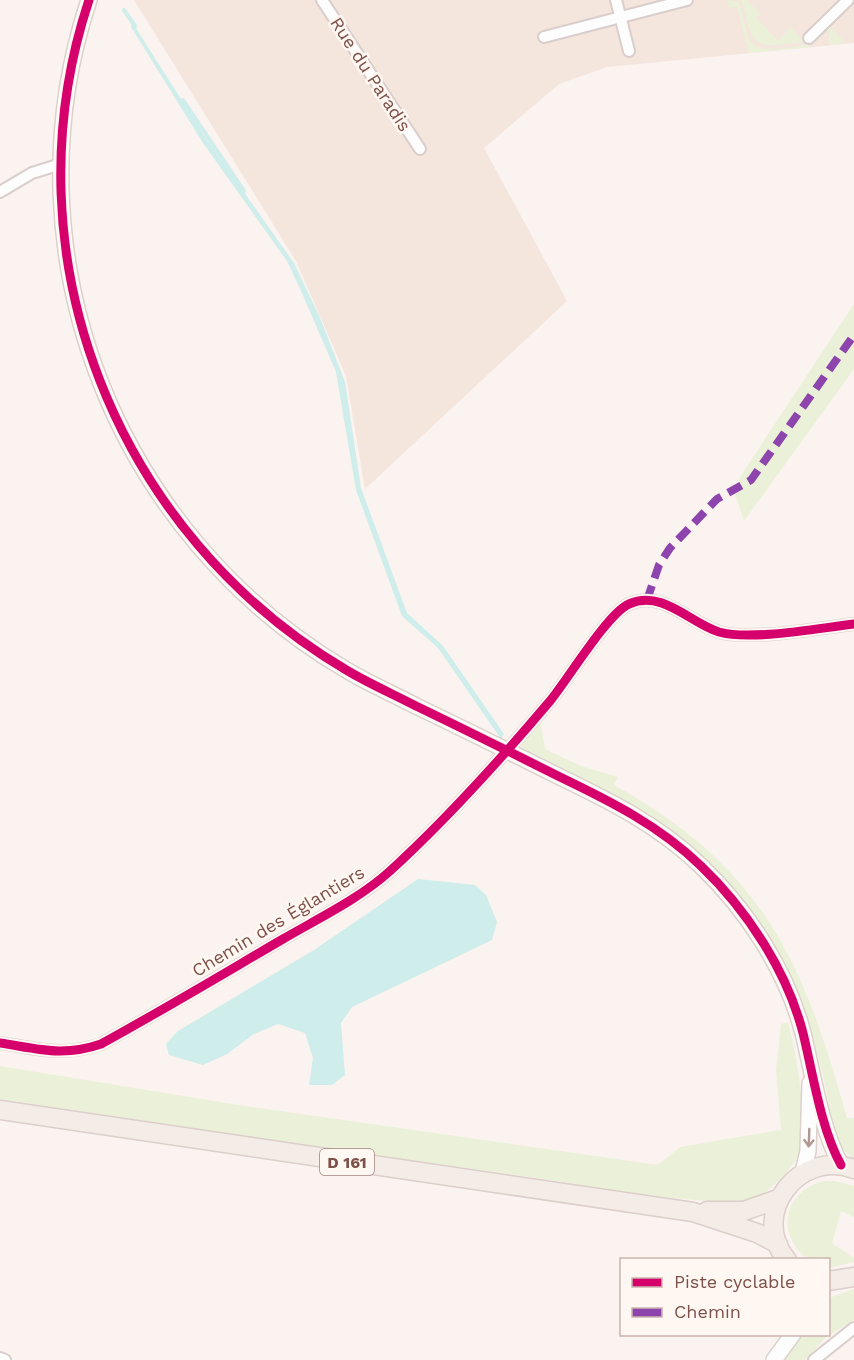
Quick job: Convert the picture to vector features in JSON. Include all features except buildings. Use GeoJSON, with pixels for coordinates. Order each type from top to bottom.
{"type":"FeatureCollection","features":[{"type":"Feature","properties":{"kind":"main road","name":"D 161"},"geometry":{"type":"LineString","coordinates":[[0,1110],[693,1212],[744,1211],[778,1199]]}},
{"type":"Feature","properties":{"kind":"main road"},"geometry":{"type":"LineString","coordinates":[[782,1252],[774,1214],[778,1199],[788,1184],[803,1172],[821,1165],[847,1167]]}},
{"type":"Feature","properties":{"kind":"main road","name":"D 161"},"geometry":{"type":"LineString","coordinates":[[693,1212],[757,1233],[782,1252]]}},
{"type":"Feature","properties":{"kind":"main road"},"geometry":{"type":"LineString","coordinates":[[830,1283],[854,1277]]}},
{"type":"Feature","properties":{"kind":"street"},"geometry":{"type":"LineString","coordinates":[[89,0],[72,65],[61,164],[68,270],[91,357],[126,438],[178,522],[200,549],[245,596],[298,639],[350,673],[633,814],[680,847],[706,870],[735,904],[769,954],[793,1003],[830,1146],[847,1167]]}},
{"type":"Feature","properties":{"kind":"street","name":"Rue du Paradis"},"geometry":{"type":"LineString","coordinates":[[322,0],[420,149]]}},
{"type":"Feature","properties":{"kind":"street"},"geometry":{"type":"LineString","coordinates":[[616,0],[629,51]]}},
{"type":"Feature","properties":{"kind":"street"},"geometry":{"type":"LineString","coordinates":[[544,37],[687,0]]}},
{"type":"Feature","properties":{"kind":"street"},"geometry":{"type":"LineString","coordinates":[[809,38],[848,0]]}},
{"type":"Feature","properties":{"kind":"street"},"geometry":{"type":"LineString","coordinates":[[0,192],[32,173],[61,164]]}},
{"type":"Feature","properties":{"kind":"street","name":"Chemin des Églantiers"},"geometry":{"type":"LineString","coordinates":[[0,1043],[51,1052],[76,1052],[101,1044],[347,901],[387,874],[432,831],[550,701],[613,615],[629,603],[647,600],[663,603],[721,633],[753,634],[854,624]]}},
{"type":"Feature","properties":{"kind":"street"},"geometry":{"type":"LineString","coordinates":[[803,1172],[808,1151],[809,1062]]}},
{"type":"Feature","properties":{"kind":"street"},"geometry":{"type":"LineString","coordinates":[[814,1360],[854,1328]]}},
{"type":"Feature","properties":{"kind":"street"},"geometry":{"type":"LineString","coordinates":[[772,1360],[779,1336]]}},
{"type":"Feature","properties":{"kind":"street"},"geometry":{"type":"LineString","coordinates":[[772,1360],[792,1336]]}},
{"type":"Feature","properties":{"kind":"street"},"geometry":{"type":"LineString","coordinates":[[0,1358],[5,1360]]}},
{"type":"Feature","properties":{"kind":"shaded area"},"geometry":{"type":"Polygon","coordinates":[[[134,0],[854,0],[854,43],[607,67],[559,84],[484,148],[567,301],[365,489],[346,376],[296,261],[134,0]]]}},
{"type":"Feature","properties":{"kind":"green space"},"geometry":{"type":"Polygon","coordinates":[[[727,0],[739,2],[747,34],[753,44],[767,49],[807,44],[810,47],[749,53],[737,7],[729,8],[727,0]]]}},
{"type":"Feature","properties":{"kind":"green space"},"geometry":{"type":"Polygon","coordinates":[[[741,0],[747,0],[760,14],[756,18],[778,41],[790,27],[804,41],[774,45],[758,42],[750,31],[741,0]]]}},
{"type":"Feature","properties":{"kind":"green space"},"geometry":{"type":"Polygon","coordinates":[[[829,25],[845,43],[829,45],[829,25]]]}},
{"type":"Feature","properties":{"kind":"green space"},"geometry":{"type":"Polygon","coordinates":[[[854,304],[854,369],[744,521],[735,494],[740,477],[854,304]]]}},
{"type":"Feature","properties":{"kind":"green space"},"geometry":{"type":"Polygon","coordinates":[[[540,720],[545,749],[581,766],[618,777],[614,785],[665,817],[707,850],[742,885],[770,923],[793,965],[813,1011],[847,1118],[854,1118],[854,1158],[844,1150],[838,1139],[818,1055],[791,980],[768,936],[741,898],[712,866],[679,838],[644,814],[606,791],[522,748],[523,739],[540,720]]]}},
{"type":"Feature","properties":{"kind":"green space"},"geometry":{"type":"Polygon","coordinates":[[[788,1022],[801,1090],[803,1128],[798,1156],[791,1167],[769,1189],[758,1197],[743,1201],[655,1196],[0,1099],[0,1066],[232,1104],[658,1165],[680,1147],[781,1130],[776,1071],[781,1024],[788,1022]]]}},
{"type":"Feature","properties":{"kind":"green space"},"geometry":{"type":"Polygon","coordinates":[[[823,1181],[836,1181],[854,1186],[854,1217],[841,1211],[832,1243],[854,1258],[854,1262],[830,1268],[830,1258],[806,1258],[797,1249],[788,1226],[788,1214],[792,1204],[810,1186],[823,1181]]]}},
{"type":"Feature","properties":{"kind":"green space"},"geometry":{"type":"Polygon","coordinates":[[[854,1289],[854,1320],[830,1335],[830,1298],[854,1289]]]}},
{"type":"Feature","properties":{"kind":"green space"},"geometry":{"type":"Polygon","coordinates":[[[800,1336],[828,1336],[805,1360],[783,1360],[800,1336]]]}},
{"type":"Feature","properties":{"kind":"water"},"geometry":{"type":"Polygon","coordinates":[[[132,22],[207,140],[294,263],[321,320],[345,382],[361,488],[407,613],[443,646],[504,734],[501,739],[438,648],[402,616],[356,490],[336,372],[302,293],[287,261],[203,143],[131,27],[132,22]]]}},
{"type":"Feature","properties":{"kind":"water"},"geometry":{"type":"Polygon","coordinates":[[[418,879],[475,885],[486,895],[497,922],[492,940],[352,1007],[341,1023],[345,1075],[332,1085],[309,1085],[313,1058],[305,1033],[278,1024],[254,1034],[227,1054],[203,1065],[169,1055],[166,1044],[178,1031],[314,950],[418,879]]]}},
{"type":"Feature","properties":{"kind":"waterway"},"geometry":{"type":"LineString","coordinates":[[124,10],[135,26]]}},
{"type":"Feature","properties":{"kind":"waterway"},"geometry":{"type":"LineString","coordinates":[[183,100],[244,191]]}},
{"type":"Feature","properties":{"kind":"marked path"},"geometry":{"type":"LineString","coordinates":[[647,600],[659,565],[670,548],[717,499],[751,480],[854,335]]}},
{"type":"Feature","properties":{"kind":"cycle path"},"geometry":{"type":"LineString","coordinates":[[89,0],[66,97],[61,194],[73,289],[100,381],[142,467],[198,545],[267,614],[356,676],[597,795],[634,816],[669,839],[701,866],[718,883],[749,922],[787,987],[803,1033],[828,1135],[841,1165]]}},
{"type":"Feature","properties":{"kind":"cycle path"},"geometry":{"type":"LineString","coordinates":[[0,1043],[63,1051],[101,1044],[338,908],[378,881],[473,789],[550,701],[610,620],[629,604],[641,601],[664,604],[708,628],[733,634],[785,633],[854,624]]}}]}
